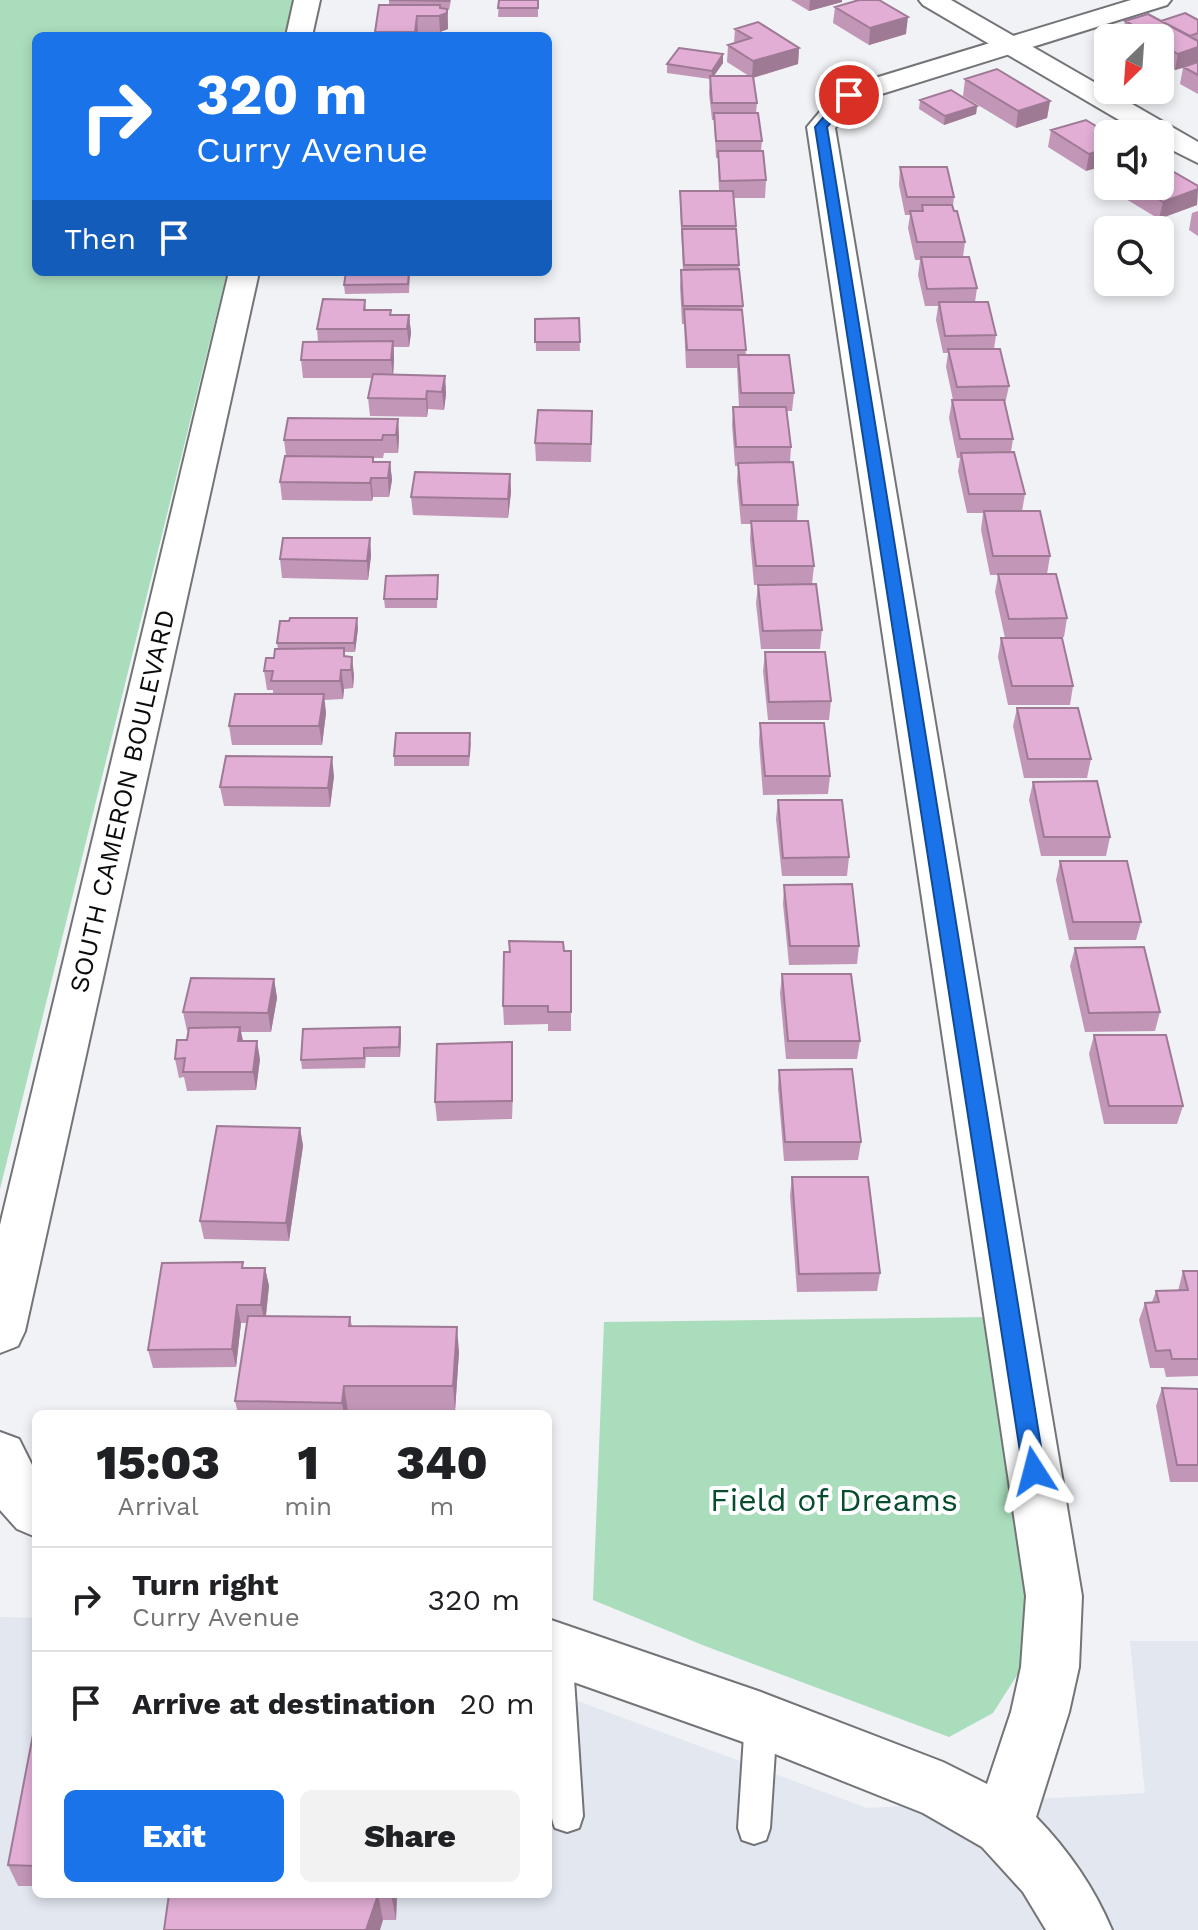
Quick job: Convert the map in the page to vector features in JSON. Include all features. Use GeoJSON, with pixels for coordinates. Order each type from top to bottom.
{"type":"FeatureCollection","features":[{"type":"Feature","properties":{"kind":"street"},"geometry":{"type":"LineString","coordinates":[[300,32],[307,0]]}},
{"type":"Feature","properties":{"kind":"street"},"geometry":{"type":"LineString","coordinates":[[932,0],[1198,154]]}},
{"type":"Feature","properties":{"kind":"street"},"geometry":{"type":"LineString","coordinates":[[1003,1826],[1040,1712],[1050,1667],[1054,1596],[821,127],[849,95],[1158,0]]}},
{"type":"Feature","properties":{"kind":"street","name":"SOUTH CAMERON BOULEVARD"},"geometry":{"type":"LineString","coordinates":[[0,1331],[243,276]]}},
{"type":"Feature","properties":{"kind":"street"},"geometry":{"type":"LineString","coordinates":[[552,1647],[761,1720],[943,1792],[1003,1826],[1045,1870],[1081,1930]]}},
{"type":"Feature","properties":{"kind":"lane"},"geometry":{"type":"LineString","coordinates":[[552,1647],[567,1816]]}},
{"type":"Feature","properties":{"kind":"lane"},"geometry":{"type":"LineString","coordinates":[[754,1828],[761,1720]]}},
{"type":"Feature","properties":{"kind":"shaded area"},"geometry":{"type":"Polygon","coordinates":[[[0,1617],[32,1618],[32,1898],[552,1898],[552,1691],[867,1808],[1145,1793],[1130,1641],[1198,1641],[1198,1930],[0,1930],[0,1617]]]}},
{"type":"Feature","properties":{"kind":"green space"},"geometry":{"type":"Polygon","coordinates":[[[0,0],[295,0],[287,32],[32,32],[32,276],[226,276],[0,1189],[0,0]]]}},
{"type":"Feature","properties":{"kind":"green space","name":"Field of Dreams"},"geometry":{"type":"Polygon","coordinates":[[[991,1317],[1028,1571],[1023,1666],[993,1713],[949,1737],[705,1646],[593,1600],[604,1322],[991,1317]]]}},
{"type":"Feature","properties":{"kind":"building"},"geometry":{"type":"Polygon","coordinates":[[[499,0],[538,0],[538,8],[498,8],[499,0]]]}},
{"type":"Feature","properties":{"kind":"building"},"geometry":{"type":"Polygon","coordinates":[[[859,0],[879,0],[908,17],[870,28],[835,7],[859,0]]]}},
{"type":"Feature","properties":{"kind":"building"},"geometry":{"type":"Polygon","coordinates":[[[379,5],[440,5],[440,8],[447,9],[447,13],[417,16],[415,32],[375,32],[379,5]]]}},
{"type":"Feature","properties":{"kind":"building"},"geometry":{"type":"Polygon","coordinates":[[[1185,13],[1198,20],[1198,33],[1190,36],[1174,28],[1174,24],[1161,21],[1185,13]]]}},
{"type":"Feature","properties":{"kind":"building"},"geometry":{"type":"Polygon","coordinates":[[[1148,14],[1167,24],[1131,24],[1125,21],[1148,14]]]}},
{"type":"Feature","properties":{"kind":"building"},"geometry":{"type":"Polygon","coordinates":[[[758,22],[799,48],[753,61],[728,45],[751,38],[735,29],[758,22]]]}},
{"type":"Feature","properties":{"kind":"building"},"geometry":{"type":"Polygon","coordinates":[[[1174,28],[1198,41],[1198,47],[1178,54],[1174,52],[1174,28]]]}},
{"type":"Feature","properties":{"kind":"building"},"geometry":{"type":"Polygon","coordinates":[[[679,48],[723,54],[712,71],[667,64],[679,48]]]}},
{"type":"Feature","properties":{"kind":"building"},"geometry":{"type":"Polygon","coordinates":[[[1198,62],[1198,75],[1183,67],[1198,62]]]}},
{"type":"Feature","properties":{"kind":"building"},"geometry":{"type":"Polygon","coordinates":[[[997,69],[1050,101],[1018,111],[965,79],[997,69]]]}},
{"type":"Feature","properties":{"kind":"building"},"geometry":{"type":"Polygon","coordinates":[[[710,76],[753,76],[757,103],[712,103],[710,76]]]}},
{"type":"Feature","properties":{"kind":"building"},"geometry":{"type":"Polygon","coordinates":[[[951,90],[977,106],[945,116],[920,100],[951,90]]]}},
{"type":"Feature","properties":{"kind":"building"},"geometry":{"type":"Polygon","coordinates":[[[714,113],[758,113],[762,141],[716,141],[714,113]]]}},
{"type":"Feature","properties":{"kind":"building"},"geometry":{"type":"Polygon","coordinates":[[[1086,120],[1094,125],[1094,152],[1089,154],[1051,130],[1086,120]]]}},
{"type":"Feature","properties":{"kind":"building"},"geometry":{"type":"Polygon","coordinates":[[[718,151],[763,151],[766,180],[720,181],[718,151]]]}},
{"type":"Feature","properties":{"kind":"building"},"geometry":{"type":"Polygon","coordinates":[[[900,167],[947,167],[954,197],[907,197],[900,167]]]}},
{"type":"Feature","properties":{"kind":"building"},"geometry":{"type":"Polygon","coordinates":[[[1174,172],[1198,186],[1198,189],[1174,198],[1174,172]]]}},
{"type":"Feature","properties":{"kind":"building"},"geometry":{"type":"Polygon","coordinates":[[[680,191],[733,191],[736,226],[682,226],[680,191]]]}},
{"type":"Feature","properties":{"kind":"building"},"geometry":{"type":"Polygon","coordinates":[[[922,205],[952,205],[957,211],[965,242],[917,242],[910,211],[923,211],[922,205]]]}},
{"type":"Feature","properties":{"kind":"building"},"geometry":{"type":"Polygon","coordinates":[[[682,229],[736,229],[739,265],[684,265],[682,229]]]}},
{"type":"Feature","properties":{"kind":"building"},"geometry":{"type":"Polygon","coordinates":[[[921,257],[969,257],[977,288],[927,289],[921,257]]]}},
{"type":"Feature","properties":{"kind":"building"},"geometry":{"type":"Polygon","coordinates":[[[739,269],[743,306],[683,306],[681,270],[739,269]]]}},
{"type":"Feature","properties":{"kind":"building"},"geometry":{"type":"Polygon","coordinates":[[[345,276],[409,276],[408,284],[344,285],[345,276]]]}},
{"type":"Feature","properties":{"kind":"building"},"geometry":{"type":"Polygon","coordinates":[[[323,299],[365,300],[364,310],[391,310],[390,315],[409,315],[407,329],[317,329],[323,299]]]}},
{"type":"Feature","properties":{"kind":"building"},"geometry":{"type":"Polygon","coordinates":[[[939,302],[988,302],[996,335],[945,336],[939,302]]]}},
{"type":"Feature","properties":{"kind":"building"},"geometry":{"type":"Polygon","coordinates":[[[684,309],[742,310],[746,350],[687,350],[684,309]]]}},
{"type":"Feature","properties":{"kind":"building"},"geometry":{"type":"Polygon","coordinates":[[[579,318],[580,342],[535,342],[535,319],[579,318]]]}},
{"type":"Feature","properties":{"kind":"building"},"geometry":{"type":"Polygon","coordinates":[[[393,341],[391,360],[301,360],[303,342],[393,341]]]}},
{"type":"Feature","properties":{"kind":"building"},"geometry":{"type":"Polygon","coordinates":[[[948,349],[1000,349],[1009,386],[957,387],[948,349]]]}},
{"type":"Feature","properties":{"kind":"building"},"geometry":{"type":"Polygon","coordinates":[[[738,355],[789,355],[794,393],[741,393],[738,355]]]}},
{"type":"Feature","properties":{"kind":"building"},"geometry":{"type":"Polygon","coordinates":[[[373,374],[445,376],[442,392],[427,391],[426,399],[368,398],[373,374]]]}},
{"type":"Feature","properties":{"kind":"building"},"geometry":{"type":"Polygon","coordinates":[[[952,400],[1004,400],[1013,439],[960,439],[952,400]]]}},
{"type":"Feature","properties":{"kind":"building"},"geometry":{"type":"Polygon","coordinates":[[[733,407],[786,407],[791,447],[736,447],[733,407]]]}},
{"type":"Feature","properties":{"kind":"building"},"geometry":{"type":"Polygon","coordinates":[[[538,410],[592,411],[591,444],[535,443],[538,410]]]}},
{"type":"Feature","properties":{"kind":"building"},"geometry":{"type":"Polygon","coordinates":[[[288,418],[398,419],[396,435],[383,435],[382,440],[284,440],[288,418]]]}},
{"type":"Feature","properties":{"kind":"building"},"geometry":{"type":"Polygon","coordinates":[[[1014,452],[1025,494],[969,494],[961,453],[1014,452]]]}},
{"type":"Feature","properties":{"kind":"building"},"geometry":{"type":"Polygon","coordinates":[[[285,456],[373,457],[373,462],[390,462],[388,478],[371,478],[370,483],[280,482],[285,456]]]}},
{"type":"Feature","properties":{"kind":"building"},"geometry":{"type":"Polygon","coordinates":[[[793,462],[798,505],[742,505],[738,463],[793,462]]]}},
{"type":"Feature","properties":{"kind":"building"},"geometry":{"type":"Polygon","coordinates":[[[415,472],[510,474],[508,499],[411,497],[415,472]]]}},
{"type":"Feature","properties":{"kind":"building"},"geometry":{"type":"Polygon","coordinates":[[[984,511],[1040,511],[1050,556],[993,556],[984,511]]]}},
{"type":"Feature","properties":{"kind":"building"},"geometry":{"type":"Polygon","coordinates":[[[751,521],[808,521],[814,566],[756,566],[751,521]]]}},
{"type":"Feature","properties":{"kind":"building"},"geometry":{"type":"Polygon","coordinates":[[[283,538],[370,538],[367,561],[280,559],[283,538]]]}},
{"type":"Feature","properties":{"kind":"building"},"geometry":{"type":"Polygon","coordinates":[[[998,574],[1056,574],[1067,618],[1009,619],[998,574]]]}},
{"type":"Feature","properties":{"kind":"building"},"geometry":{"type":"Polygon","coordinates":[[[438,575],[437,599],[384,599],[386,576],[438,575]]]}},
{"type":"Feature","properties":{"kind":"building"},"geometry":{"type":"Polygon","coordinates":[[[816,584],[822,630],[763,631],[758,585],[816,584]]]}},
{"type":"Feature","properties":{"kind":"building"},"geometry":{"type":"Polygon","coordinates":[[[290,618],[357,618],[354,643],[277,643],[280,621],[289,621],[290,618]]]}},
{"type":"Feature","properties":{"kind":"building"},"geometry":{"type":"Polygon","coordinates":[[[1001,638],[1062,638],[1073,686],[1012,686],[1001,638]]]}},
{"type":"Feature","properties":{"kind":"building"},"geometry":{"type":"Polygon","coordinates":[[[344,648],[344,656],[352,657],[351,670],[341,670],[340,681],[271,681],[273,671],[264,671],[266,658],[274,658],[275,649],[344,648]]]}},
{"type":"Feature","properties":{"kind":"building"},"geometry":{"type":"Polygon","coordinates":[[[765,652],[825,652],[831,701],[769,702],[765,652]]]}},
{"type":"Feature","properties":{"kind":"building"},"geometry":{"type":"Polygon","coordinates":[[[235,694],[324,694],[319,726],[229,726],[235,694]]]}},
{"type":"Feature","properties":{"kind":"building"},"geometry":{"type":"Polygon","coordinates":[[[1017,708],[1078,708],[1091,759],[1028,759],[1017,708]]]}},
{"type":"Feature","properties":{"kind":"building"},"geometry":{"type":"Polygon","coordinates":[[[760,723],[824,723],[830,776],[765,776],[760,723]]]}},
{"type":"Feature","properties":{"kind":"building"},"geometry":{"type":"Polygon","coordinates":[[[396,733],[470,733],[469,756],[394,756],[396,733]]]}},
{"type":"Feature","properties":{"kind":"building"},"geometry":{"type":"Polygon","coordinates":[[[226,756],[332,757],[328,788],[220,787],[226,756]]]}},
{"type":"Feature","properties":{"kind":"building"},"geometry":{"type":"Polygon","coordinates":[[[1097,781],[1110,837],[1044,837],[1033,782],[1097,781]]]}},
{"type":"Feature","properties":{"kind":"building"},"geometry":{"type":"Polygon","coordinates":[[[778,800],[842,800],[849,857],[783,858],[778,800]]]}},
{"type":"Feature","properties":{"kind":"building"},"geometry":{"type":"Polygon","coordinates":[[[1060,861],[1127,861],[1141,922],[1073,922],[1060,861]]]}},
{"type":"Feature","properties":{"kind":"building"},"geometry":{"type":"Polygon","coordinates":[[[852,884],[859,946],[790,946],[784,885],[852,884]]]}},
{"type":"Feature","properties":{"kind":"building"},"geometry":{"type":"Polygon","coordinates":[[[509,941],[563,942],[564,951],[571,951],[571,1012],[548,1012],[548,1006],[503,1006],[504,952],[510,952],[509,941]]]}},
{"type":"Feature","properties":{"kind":"building"},"geometry":{"type":"Polygon","coordinates":[[[1144,947],[1160,1012],[1089,1013],[1075,948],[1144,947]]]}},
{"type":"Feature","properties":{"kind":"building"},"geometry":{"type":"Polygon","coordinates":[[[782,974],[851,974],[860,1041],[788,1041],[782,974]]]}},
{"type":"Feature","properties":{"kind":"building"},"geometry":{"type":"Polygon","coordinates":[[[191,978],[274,979],[268,1013],[183,1012],[191,978]]]}},
{"type":"Feature","properties":{"kind":"building"},"geometry":{"type":"Polygon","coordinates":[[[240,1027],[238,1041],[257,1041],[253,1072],[183,1072],[185,1058],[175,1059],[177,1040],[187,1040],[189,1028],[240,1027]]]}},
{"type":"Feature","properties":{"kind":"building"},"geometry":{"type":"Polygon","coordinates":[[[400,1027],[399,1047],[364,1048],[364,1058],[301,1060],[303,1029],[400,1027]]]}},
{"type":"Feature","properties":{"kind":"building"},"geometry":{"type":"Polygon","coordinates":[[[1094,1035],[1166,1035],[1183,1106],[1109,1106],[1094,1035]]]}},
{"type":"Feature","properties":{"kind":"building"},"geometry":{"type":"Polygon","coordinates":[[[512,1042],[512,1101],[435,1102],[437,1044],[512,1042]]]}},
{"type":"Feature","properties":{"kind":"building"},"geometry":{"type":"Polygon","coordinates":[[[852,1069],[861,1142],[785,1142],[779,1070],[852,1069]]]}},
{"type":"Feature","properties":{"kind":"building"},"geometry":{"type":"Polygon","coordinates":[[[217,1126],[300,1128],[286,1223],[200,1221],[217,1126]]]}},
{"type":"Feature","properties":{"kind":"building"},"geometry":{"type":"Polygon","coordinates":[[[792,1177],[868,1177],[880,1273],[799,1274],[792,1177]]]}},
{"type":"Feature","properties":{"kind":"building"},"geometry":{"type":"Polygon","coordinates":[[[243,1262],[242,1268],[265,1268],[261,1305],[237,1305],[232,1349],[148,1350],[162,1263],[243,1262]]]}},
{"type":"Feature","properties":{"kind":"building"},"geometry":{"type":"Polygon","coordinates":[[[1183,1271],[1198,1271],[1198,1359],[1172,1359],[1170,1350],[1156,1351],[1145,1303],[1159,1302],[1156,1291],[1188,1290],[1183,1271]]]}},
{"type":"Feature","properties":{"kind":"building"},"geometry":{"type":"Polygon","coordinates":[[[248,1316],[350,1317],[349,1326],[457,1327],[453,1386],[344,1386],[342,1403],[235,1401],[248,1316]]]}},
{"type":"Feature","properties":{"kind":"building"},"geometry":{"type":"Polygon","coordinates":[[[1162,1388],[1198,1389],[1198,1465],[1177,1465],[1162,1388]]]}},
{"type":"Feature","properties":{"kind":"building"},"geometry":{"type":"Polygon","coordinates":[[[32,1740],[32,1866],[8,1865],[32,1740]]]}},
{"type":"Feature","properties":{"kind":"building"},"geometry":{"type":"Polygon","coordinates":[[[168,1898],[377,1898],[366,1930],[164,1930],[168,1898]]]}},
{"type":"Feature","properties":{"kind":"route"},"geometry":{"type":"LineString","coordinates":[[849,95],[821,127],[1034,1471]]}}]}
